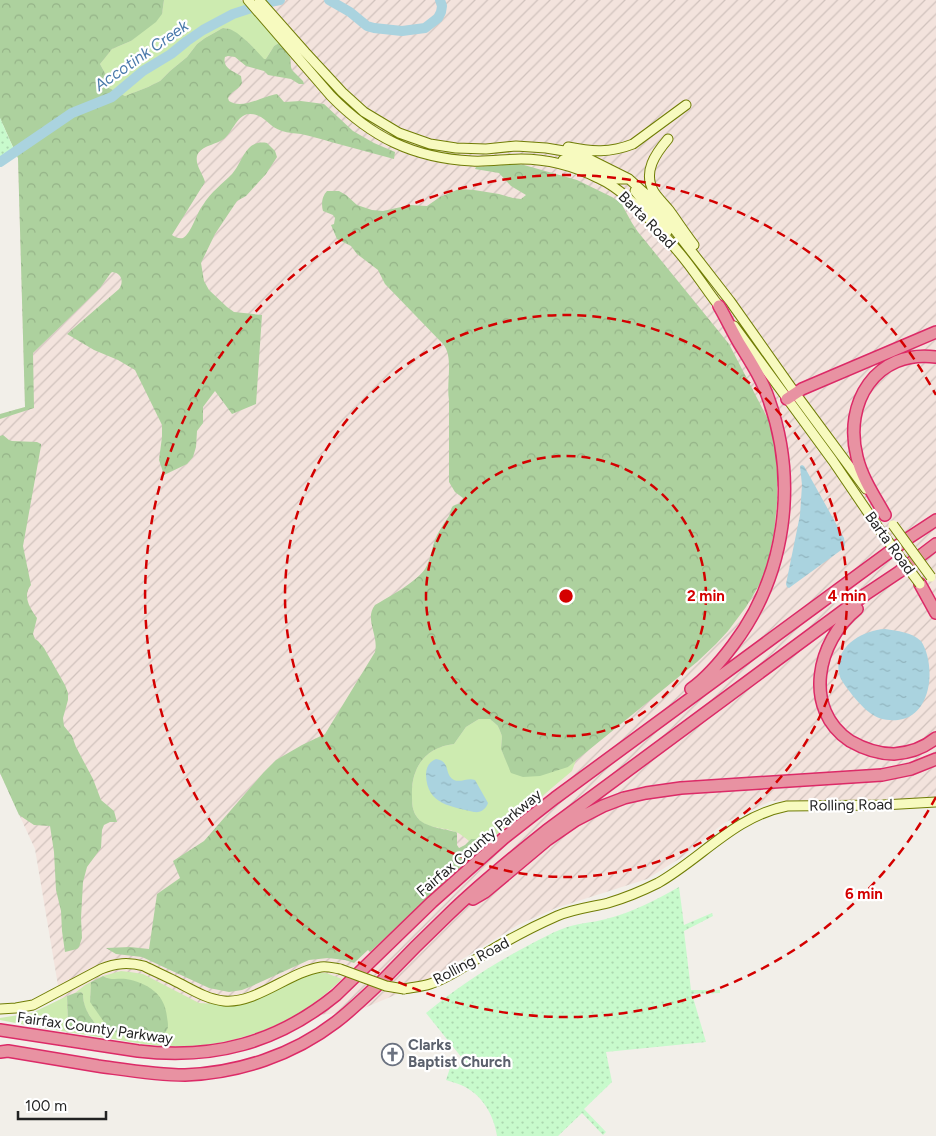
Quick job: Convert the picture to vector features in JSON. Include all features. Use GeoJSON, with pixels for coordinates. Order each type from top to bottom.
{"type":"FeatureCollection","features":[{"type":"Feature","properties":{"kind":"highway"},"geometry":{"type":"LineString","coordinates":[[638,737],[673,703],[703,680],[735,642],[753,615],[767,586],[781,537],[784,506],[784,474],[782,451],[775,420],[760,378],[719,306]]}},
{"type":"Feature","properties":{"kind":"highway"},"geometry":{"type":"LineString","coordinates":[[791,396],[936,332]]}},
{"type":"Feature","properties":{"kind":"highway"},"geometry":{"type":"LineString","coordinates":[[885,515],[865,478],[857,458],[854,433],[857,405],[870,381],[885,368],[910,357],[936,357]]}},
{"type":"Feature","properties":{"kind":"highway"},"geometry":{"type":"LineString","coordinates":[[907,538],[936,514]]}},
{"type":"Feature","properties":{"kind":"highway","name":"Fairfax County Parkway"},"geometry":{"type":"LineString","coordinates":[[0,1030],[128,1050],[181,1054],[223,1050],[253,1042],[302,1020],[328,1002],[480,858],[536,813],[907,538],[936,520]]}},
{"type":"Feature","properties":{"kind":"highway"},"geometry":{"type":"LineString","coordinates":[[4,1051],[136,1072],[169,1075],[216,1072],[248,1065],[294,1048],[335,1023],[360,1002],[448,915],[496,872],[557,822],[936,544]]}},
{"type":"Feature","properties":{"kind":"highway"},"geometry":{"type":"LineString","coordinates":[[899,572],[848,616],[839,627],[830,642],[822,666],[820,682],[822,699],[827,714],[835,727],[847,738],[868,750],[891,754],[907,752],[921,747],[936,738]]}},
{"type":"Feature","properties":{"kind":"highway"},"geometry":{"type":"LineString","coordinates":[[920,584],[936,613]]}},
{"type":"Feature","properties":{"kind":"highway"},"geometry":{"type":"LineString","coordinates":[[448,915],[486,892],[566,826],[594,810],[624,798],[682,788],[882,776],[912,769],[936,759]]}},
{"type":"Feature","properties":{"kind":"street","name":"Barta Road"},"geometry":{"type":"LineString","coordinates":[[248,0],[300,53],[364,112],[399,133],[430,144],[456,148],[486,149],[516,146],[564,151],[589,159],[629,179],[650,198],[746,323],[808,426],[838,466],[882,533],[936,604]]}},
{"type":"Feature","properties":{"kind":"street","name":"Barta Road"},"geometry":{"type":"LineString","coordinates":[[259,0],[331,96],[345,111],[374,132],[406,148],[426,155],[474,161],[545,160],[570,166],[598,178],[615,188],[640,209],[677,250],[753,351],[893,525],[933,581]]}},
{"type":"Feature","properties":{"kind":"street"},"geometry":{"type":"LineString","coordinates":[[516,146],[556,145],[586,151],[617,149],[632,144],[686,105]]}},
{"type":"Feature","properties":{"kind":"street"},"geometry":{"type":"LineString","coordinates":[[668,138],[651,164],[650,182],[653,191],[698,251],[717,284]]}},
{"type":"Feature","properties":{"kind":"street"},"geometry":{"type":"LineString","coordinates":[[545,160],[559,159],[583,164],[618,180],[629,179],[632,188],[658,218],[677,250]]}},
{"type":"Feature","properties":{"kind":"street","name":"Rolling Road"},"geometry":{"type":"LineString","coordinates":[[0,1009],[22,1008],[33,1005],[101,969],[120,964],[144,966],[201,995],[226,1001],[243,1000],[302,973],[322,967],[340,969],[386,986],[407,988],[431,984],[556,916],[626,897],[657,883],[749,819],[775,808],[799,805],[883,806],[936,802]]}},
{"type":"Feature","properties":{"kind":"shaded area"},"geometry":{"type":"Polygon","coordinates":[[[0,0],[936,0],[936,799],[771,801],[724,823],[682,857],[647,879],[556,908],[518,925],[423,983],[355,1012],[303,1016],[206,1038],[66,1033],[35,849],[0,773],[0,414],[25,407],[18,158],[0,118],[0,0]]]}},
{"type":"Feature","properties":{"kind":"green space"},"geometry":{"type":"Polygon","coordinates":[[[0,0],[164,0],[162,14],[156,22],[131,41],[112,49],[100,64],[106,75],[109,88],[125,96],[160,81],[187,57],[197,44],[223,28],[237,33],[264,59],[266,59],[274,46],[279,43],[290,57],[292,70],[304,84],[299,84],[291,79],[268,75],[264,71],[246,66],[235,57],[228,56],[225,57],[225,64],[229,69],[241,76],[242,83],[229,96],[229,101],[240,104],[277,94],[284,102],[301,101],[324,104],[353,131],[395,152],[394,159],[301,134],[284,132],[273,127],[259,116],[249,114],[238,120],[225,138],[199,152],[197,163],[205,182],[172,235],[179,238],[186,236],[206,200],[232,174],[249,148],[254,144],[267,143],[275,151],[277,157],[266,174],[246,196],[237,201],[215,234],[201,263],[204,281],[209,290],[227,307],[234,312],[262,315],[256,404],[232,414],[215,391],[203,407],[203,423],[197,431],[193,457],[187,464],[164,475],[159,460],[162,425],[135,370],[118,360],[94,350],[67,334],[119,289],[121,278],[118,274],[112,272],[100,288],[33,353],[34,408],[0,419],[0,414],[25,407],[18,158],[0,118],[0,0]]]}},
{"type":"Feature","properties":{"kind":"green space"},"geometry":{"type":"Polygon","coordinates":[[[164,0],[241,0],[279,43],[274,46],[266,59],[263,60],[249,43],[230,29],[223,28],[197,44],[187,57],[160,81],[125,96],[109,88],[106,75],[100,64],[112,49],[131,41],[162,14],[164,0]]]}},
{"type":"Feature","properties":{"kind":"green space"},"geometry":{"type":"Polygon","coordinates":[[[0,118],[15,152],[0,162],[0,118]]]}},
{"type":"Feature","properties":{"kind":"green space"},"geometry":{"type":"Polygon","coordinates":[[[515,164],[577,180],[621,203],[638,232],[729,344],[770,423],[777,457],[777,503],[774,533],[766,571],[758,587],[728,631],[697,662],[568,767],[540,776],[523,777],[511,773],[501,749],[502,736],[498,726],[490,719],[479,719],[466,727],[454,744],[435,749],[428,754],[417,767],[412,785],[412,801],[415,815],[424,823],[456,832],[459,848],[471,839],[481,841],[482,847],[370,952],[368,950],[354,963],[328,958],[309,960],[242,990],[229,992],[209,988],[142,957],[116,954],[106,948],[130,947],[149,949],[157,894],[180,878],[173,861],[204,841],[276,760],[325,734],[375,652],[376,646],[371,622],[372,610],[375,605],[402,589],[421,574],[427,566],[434,543],[452,507],[464,502],[463,498],[455,492],[449,482],[449,363],[446,349],[385,284],[378,270],[357,254],[351,246],[337,239],[331,225],[334,224],[335,218],[333,215],[323,211],[324,195],[327,191],[339,191],[357,205],[383,211],[410,205],[427,206],[440,197],[459,189],[521,199],[526,195],[511,186],[499,173],[475,169],[476,167],[515,164]]]}},
{"type":"Feature","properties":{"kind":"green space"},"geometry":{"type":"Polygon","coordinates":[[[3,435],[12,441],[37,442],[41,444],[23,546],[31,585],[28,589],[27,598],[37,618],[33,634],[35,639],[44,648],[68,693],[63,718],[64,726],[72,736],[101,800],[114,811],[117,822],[110,822],[104,825],[101,848],[87,867],[83,882],[82,938],[79,947],[65,952],[61,911],[56,890],[54,852],[50,826],[34,825],[19,815],[0,773],[0,436],[3,435]]]}},
{"type":"Feature","properties":{"kind":"green space"},"geometry":{"type":"Polygon","coordinates":[[[479,719],[490,719],[498,726],[502,736],[501,749],[505,758],[568,767],[576,760],[572,771],[482,847],[480,840],[471,839],[469,841],[451,830],[424,824],[415,815],[412,798],[414,776],[422,760],[435,749],[454,744],[466,727],[479,719]]]}},
{"type":"Feature","properties":{"kind":"green space"},"geometry":{"type":"Polygon","coordinates":[[[679,887],[684,925],[712,913],[713,916],[684,931],[691,990],[720,990],[720,993],[692,994],[706,1042],[606,1052],[612,1082],[584,1109],[606,1132],[603,1135],[582,1113],[558,1136],[497,1136],[490,1113],[481,1100],[468,1089],[446,1080],[450,1068],[463,1066],[462,1058],[426,1013],[451,993],[490,967],[550,934],[567,927],[626,913],[679,887]]]}},
{"type":"Feature","properties":{"kind":"green space"},"geometry":{"type":"Polygon","coordinates":[[[121,971],[143,974],[199,1003],[216,1004],[315,973],[326,973],[342,979],[307,1008],[278,1024],[244,1037],[208,1045],[172,1046],[148,1044],[0,1020],[0,1018],[32,1013],[67,996],[68,1023],[100,1031],[86,1010],[83,994],[81,992],[75,993],[91,982],[90,1002],[148,987],[125,979],[110,979],[103,976],[121,971]]]}},
{"type":"Feature","properties":{"kind":"green space"},"geometry":{"type":"Polygon","coordinates":[[[103,976],[141,983],[154,991],[166,1009],[168,1025],[166,1031],[162,1034],[111,1032],[90,1002],[91,982],[103,976]]]}},
{"type":"Feature","properties":{"kind":"green space"},"geometry":{"type":"Polygon","coordinates":[[[81,992],[86,1010],[101,1031],[71,1027],[68,1023],[67,996],[81,992]]]}},
{"type":"Feature","properties":{"kind":"water"},"geometry":{"type":"Polygon","coordinates":[[[802,465],[844,538],[845,545],[844,548],[789,588],[786,584],[800,515],[802,485],[800,466],[802,465]]]}},
{"type":"Feature","properties":{"kind":"water"},"geometry":{"type":"Polygon","coordinates":[[[885,629],[904,632],[921,641],[929,662],[930,675],[925,699],[910,716],[898,720],[884,719],[867,711],[843,682],[838,667],[844,650],[850,643],[867,633],[885,629]]]}},
{"type":"Feature","properties":{"kind":"water"},"geometry":{"type":"Polygon","coordinates":[[[436,759],[444,762],[449,775],[454,780],[475,780],[488,803],[485,809],[474,812],[449,806],[431,793],[427,785],[426,775],[428,765],[436,759]]]}},
{"type":"Feature","properties":{"kind":"waterway","name":"Accotink Creek"},"geometry":{"type":"LineString","coordinates":[[0,162],[72,113],[112,97],[143,71],[171,54],[203,30],[233,14],[280,0]]}},
{"type":"Feature","properties":{"kind":"waterway","name":"Accotink Creek"},"geometry":{"type":"LineString","coordinates":[[329,0],[350,12],[367,26],[402,31],[425,28],[438,18],[442,6],[440,0]]}},
{"type":"Feature","properties":{"kind":"place","name":"Clarks Baptist Church"},"geometry":{"type":"Point","coordinates":[392,1054]}}]}
